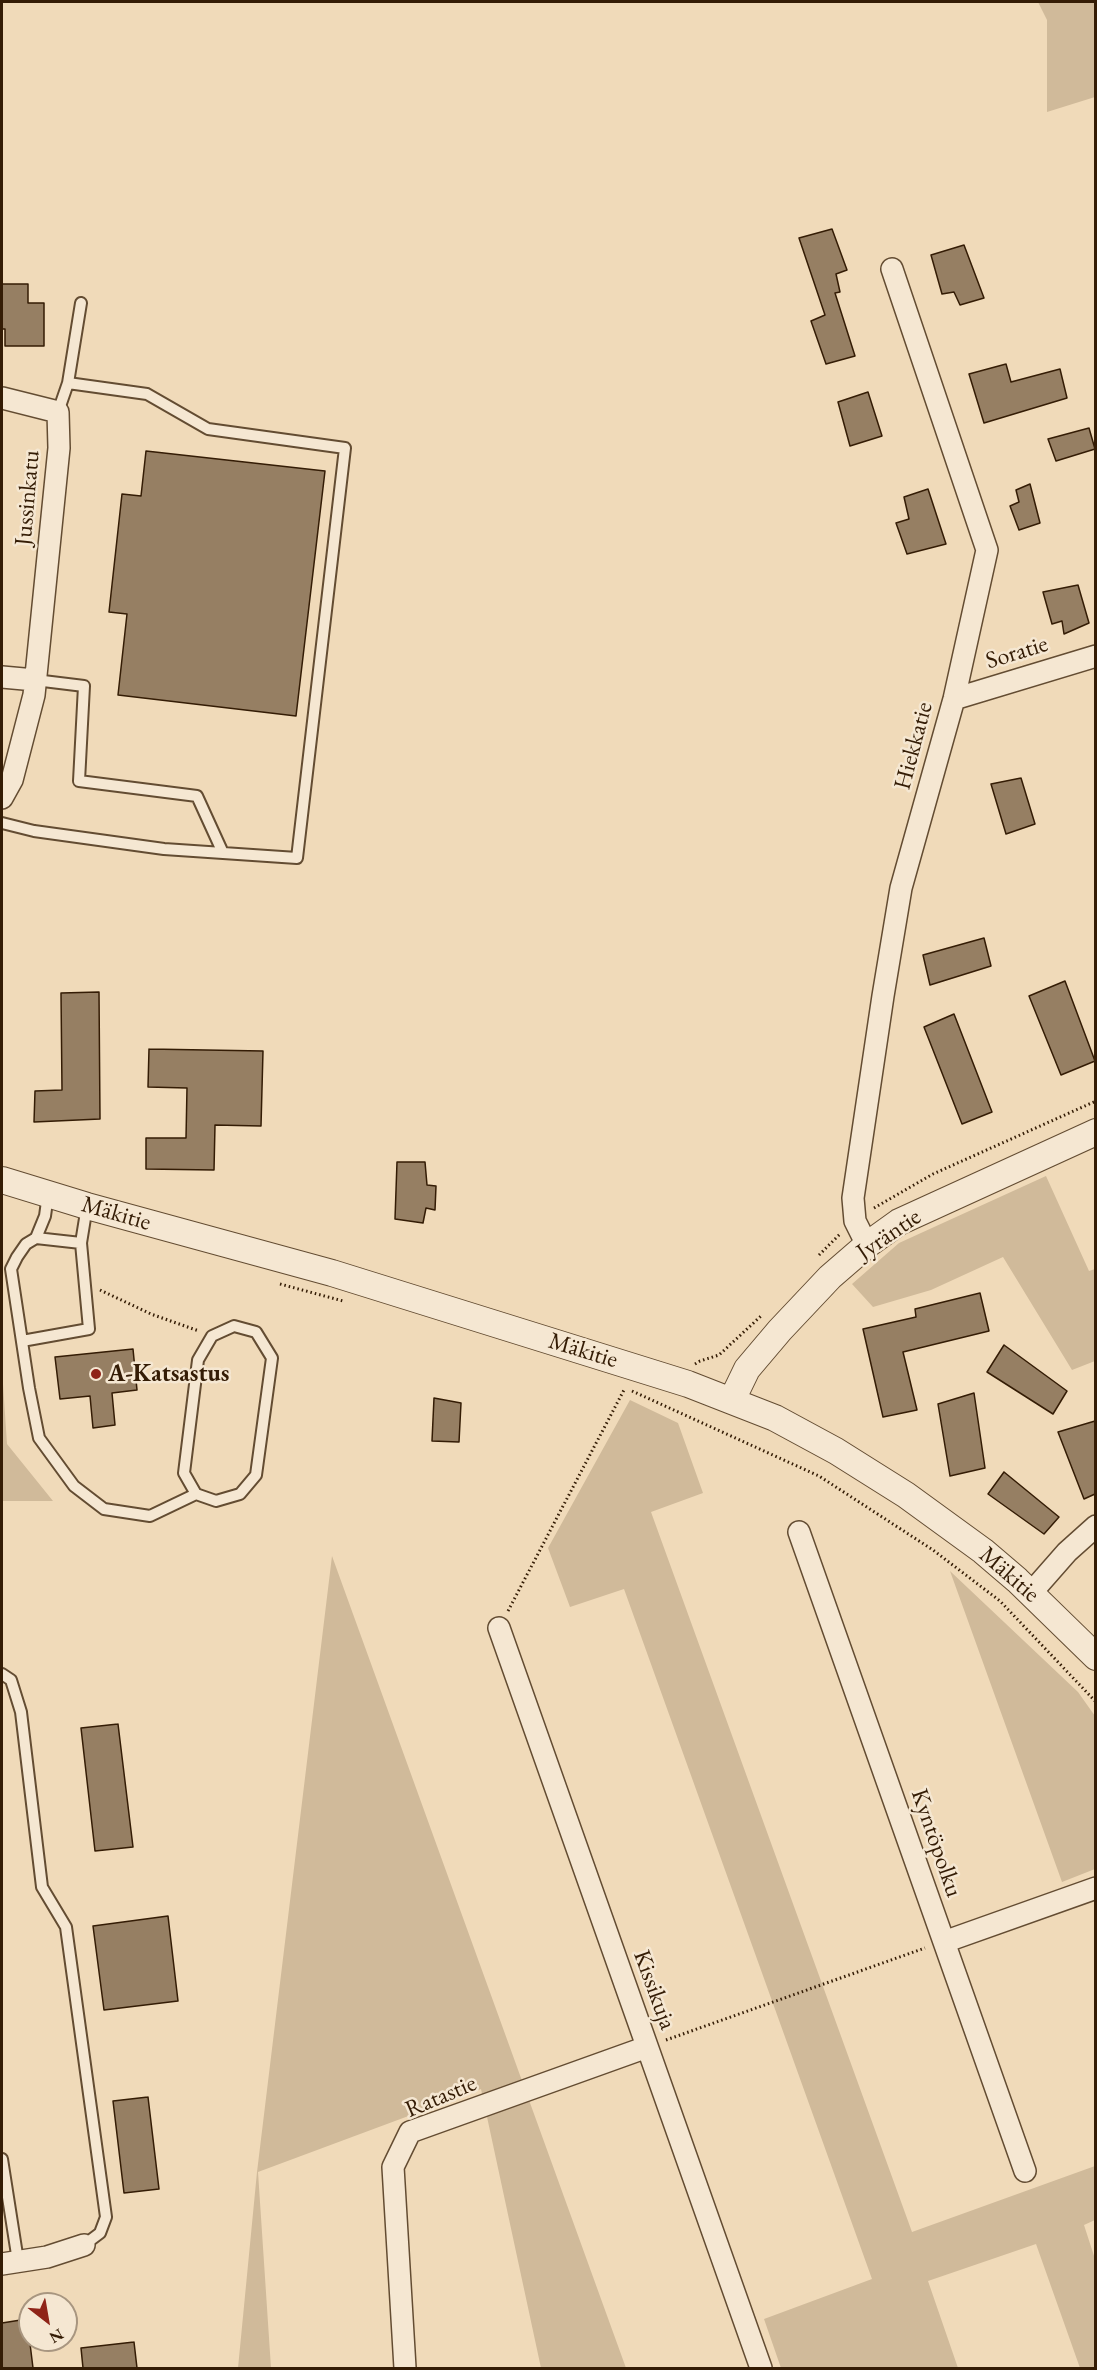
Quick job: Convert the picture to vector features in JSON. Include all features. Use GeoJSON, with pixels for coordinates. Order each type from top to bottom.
{"type":"FeatureCollection","features":[{"type":"Feature","properties":{"kind":"street","name":"Hiekkatie"},"geometry":{"type":"LineString","coordinates":[[867,1245],[855,1221],[853,1198],[901,888],[954,699],[987,550],[892,269]]}},
{"type":"Feature","properties":{"kind":"street"},"geometry":{"type":"LineString","coordinates":[[2,398],[58,412]]}},
{"type":"Feature","properties":{"kind":"street","name":"Jussinkatu"},"geometry":{"type":"LineString","coordinates":[[2,798],[12,780],[34,695],[59,448],[58,412]]}},
{"type":"Feature","properties":{"kind":"street","name":"Soratie"},"geometry":{"type":"LineString","coordinates":[[954,699],[1095,656]]}},
{"type":"Feature","properties":{"kind":"street"},"geometry":{"type":"LineString","coordinates":[[2,677],[35,680]]}},
{"type":"Feature","properties":{"kind":"street","name":"Jyräntie"},"geometry":{"type":"LineString","coordinates":[[732,1400],[747,1369],[780,1330],[830,1277],[867,1245],[899,1222],[1095,1132]]}},
{"type":"Feature","properties":{"kind":"street","name":"Mäkitie"},"geometry":{"type":"LineString","coordinates":[[2,1180],[87,1206],[332,1273],[688,1384],[775,1418],[906,1495],[983,1551],[1031,1593],[1095,1657]]}},
{"type":"Feature","properties":{"kind":"street"},"geometry":{"type":"LineString","coordinates":[[1031,1593],[1067,1552],[1095,1526]]}},
{"type":"Feature","properties":{"kind":"street","name":"Kyntöpolku"},"geometry":{"type":"LineString","coordinates":[[799,1532],[1025,2171]]}},
{"type":"Feature","properties":{"kind":"street","name":"Kissikuja"},"geometry":{"type":"LineString","coordinates":[[499,1628],[761,2368]]}},
{"type":"Feature","properties":{"kind":"street"},"geometry":{"type":"LineString","coordinates":[[944,1942],[1095,1888]]}},
{"type":"Feature","properties":{"kind":"street","name":"Ratastie"},"geometry":{"type":"LineString","coordinates":[[405,2368],[393,2167],[410,2132],[647,2047]]}},
{"type":"Feature","properties":{"kind":"street"},"geometry":{"type":"LineString","coordinates":[[10,2262],[47,2257],[84,2245]]}},
{"type":"Feature","properties":{"kind":"lane"},"geometry":{"type":"LineString","coordinates":[[58,412],[68,383],[81,303]]}},
{"type":"Feature","properties":{"kind":"lane"},"geometry":{"type":"LineString","coordinates":[[2,823],[34,831],[164,849],[297,858],[345,448],[208,429],[147,394],[68,383]]}},
{"type":"Feature","properties":{"kind":"lane"},"geometry":{"type":"LineString","coordinates":[[35,680],[84,686],[79,781],[197,796],[223,854]]}},
{"type":"Feature","properties":{"kind":"lane"},"geometry":{"type":"LineString","coordinates":[[48,1194],[45,1216],[36,1238],[26,1244],[16,1257],[11,1269],[39,1438],[74,1486],[104,1509],[150,1516],[196,1494]]}},
{"type":"Feature","properties":{"kind":"lane"},"geometry":{"type":"LineString","coordinates":[[22,1341],[89,1329],[81,1243],[87,1206]]}},
{"type":"Feature","properties":{"kind":"lane"},"geometry":{"type":"LineString","coordinates":[[36,1238],[81,1243]]}},
{"type":"Feature","properties":{"kind":"lane"},"geometry":{"type":"LineString","coordinates":[[234,1326],[256,1332],[272,1358],[256,1476],[240,1494],[216,1501],[196,1494],[184,1473],[198,1360],[212,1336],[234,1326]]}},
{"type":"Feature","properties":{"kind":"lane"},"geometry":{"type":"LineString","coordinates":[[2,1674],[10,1680],[21,1712],[42,1887],[66,1927],[106,2217],[100,2232],[84,2245]]}},
{"type":"Feature","properties":{"kind":"lane"},"geometry":{"type":"LineString","coordinates":[[2,2158],[10,2262]]}},
{"type":"Feature","properties":{"kind":"path"},"geometry":{"type":"LineString","coordinates":[[85,1283],[151,1314],[212,1336]]}},
{"type":"Feature","properties":{"kind":"path"},"geometry":{"type":"LineString","coordinates":[[499,1628],[625,1388]]}},
{"type":"Feature","properties":{"kind":"path"},"geometry":{"type":"LineString","coordinates":[[680,1411],[819,1476],[933,1550],[999,1601],[1095,1702]]}},
{"type":"Feature","properties":{"kind":"path"},"geometry":{"type":"LineString","coordinates":[[647,2047],[944,1942]]}},
{"type":"Feature","properties":{"kind":"shaded area"},"geometry":{"type":"Polygon","coordinates":[[[1038,2],[1095,2],[1095,97],[1047,112],[1047,20],[1038,2]]]}},
{"type":"Feature","properties":{"kind":"shaded area"},"geometry":{"type":"Polygon","coordinates":[[[1046,1176],[1089,1271],[1095,1269],[1095,1361],[1072,1370],[1003,1257],[931,1290],[873,1307],[852,1284],[899,1243],[1046,1176]]]}},
{"type":"Feature","properties":{"kind":"shaded area"},"geometry":{"type":"Polygon","coordinates":[[[2,1369],[7,1444],[53,1501],[2,1501],[2,1369]]]}},
{"type":"Feature","properties":{"kind":"shaded area"},"geometry":{"type":"Polygon","coordinates":[[[630,1400],[678,1423],[703,1493],[651,1512],[912,2232],[1095,2166],[1095,2220],[1084,2225],[1095,2259],[1095,2368],[1080,2368],[1036,2244],[928,2281],[958,2368],[781,2368],[764,2319],[872,2279],[624,1589],[570,1607],[548,1548],[630,1400]]]}},
{"type":"Feature","properties":{"kind":"shaded area"},"geometry":{"type":"Polygon","coordinates":[[[332,1556],[626,2368],[541,2368],[481,2089],[258,2172],[271,2368],[238,2368],[257,2172],[332,1556]]]}},
{"type":"Feature","properties":{"kind":"shaded area"},"geometry":{"type":"Polygon","coordinates":[[[950,1571],[1078,1692],[1095,1716],[1095,1869],[1062,1882],[950,1571]]]}},
{"type":"Feature","properties":{"kind":"building"},"geometry":{"type":"Polygon","coordinates":[[[832,229],[847,270],[836,274],[840,292],[835,293],[855,356],[826,364],[811,321],[825,315],[799,238],[832,229]]]}},
{"type":"Feature","properties":{"kind":"building"},"geometry":{"type":"Polygon","coordinates":[[[964,245],[984,298],[960,305],[954,292],[942,294],[931,255],[964,245]]]}},
{"type":"Feature","properties":{"kind":"building"},"geometry":{"type":"Polygon","coordinates":[[[2,284],[28,284],[28,303],[44,303],[44,346],[5,346],[5,329],[2,329],[2,284]]]}},
{"type":"Feature","properties":{"kind":"building"},"geometry":{"type":"Polygon","coordinates":[[[1006,364],[1011,382],[1060,369],[1067,398],[984,423],[969,374],[1006,364]]]}},
{"type":"Feature","properties":{"kind":"building"},"geometry":{"type":"Polygon","coordinates":[[[868,392],[882,436],[850,446],[838,402],[868,392]]]}},
{"type":"Feature","properties":{"kind":"building"},"geometry":{"type":"Polygon","coordinates":[[[1089,428],[1095,449],[1056,461],[1048,439],[1089,428]]]}},
{"type":"Feature","properties":{"kind":"building"},"geometry":{"type":"Polygon","coordinates":[[[146,451],[325,471],[296,716],[118,695],[127,614],[109,612],[122,494],[141,496],[146,451]]]}},
{"type":"Feature","properties":{"kind":"building"},"geometry":{"type":"Polygon","coordinates":[[[1030,484],[1040,523],[1019,530],[1010,506],[1019,502],[1016,490],[1030,484]]]}},
{"type":"Feature","properties":{"kind":"building"},"geometry":{"type":"Polygon","coordinates":[[[928,489],[946,544],[907,554],[896,523],[909,519],[904,497],[928,489]]]}},
{"type":"Feature","properties":{"kind":"building"},"geometry":{"type":"Polygon","coordinates":[[[1078,585],[1089,623],[1064,634],[1062,621],[1052,624],[1043,592],[1078,585]]]}},
{"type":"Feature","properties":{"kind":"building"},"geometry":{"type":"Polygon","coordinates":[[[1021,778],[1035,824],[1006,834],[991,784],[1021,778]]]}},
{"type":"Feature","properties":{"kind":"building"},"geometry":{"type":"Polygon","coordinates":[[[984,938],[991,966],[930,985],[923,955],[984,938]]]}},
{"type":"Feature","properties":{"kind":"building"},"geometry":{"type":"Polygon","coordinates":[[[1065,981],[1095,1061],[1061,1075],[1029,996],[1065,981]]]}},
{"type":"Feature","properties":{"kind":"building"},"geometry":{"type":"Polygon","coordinates":[[[99,992],[100,1119],[34,1122],[35,1091],[62,1090],[61,993],[99,992]]]}},
{"type":"Feature","properties":{"kind":"building"},"geometry":{"type":"Polygon","coordinates":[[[954,1014],[992,1112],[962,1124],[924,1027],[954,1014]]]}},
{"type":"Feature","properties":{"kind":"building"},"geometry":{"type":"Polygon","coordinates":[[[149,1049],[263,1051],[261,1126],[215,1125],[214,1170],[146,1169],[146,1138],[186,1138],[187,1088],[148,1087],[149,1049]]]}},
{"type":"Feature","properties":{"kind":"building"},"geometry":{"type":"Polygon","coordinates":[[[397,1162],[425,1162],[427,1185],[436,1186],[435,1210],[426,1208],[423,1223],[395,1219],[397,1162]]]}},
{"type":"Feature","properties":{"kind":"building"},"geometry":{"type":"Polygon","coordinates":[[[980,1293],[989,1331],[903,1352],[917,1410],[883,1417],[863,1329],[916,1317],[915,1309],[980,1293]]]}},
{"type":"Feature","properties":{"kind":"building"},"geometry":{"type":"Polygon","coordinates":[[[1004,1345],[1067,1391],[1053,1414],[987,1372],[1004,1345]]]}},
{"type":"Feature","properties":{"kind":"building","name":"A-Katsastus"},"geometry":{"type":"Polygon","coordinates":[[[133,1349],[137,1390],[112,1393],[115,1425],[93,1428],[90,1396],[60,1399],[55,1357],[133,1349]]]}},
{"type":"Feature","properties":{"kind":"building"},"geometry":{"type":"Polygon","coordinates":[[[974,1393],[985,1468],[950,1476],[938,1404],[974,1393]]]}},
{"type":"Feature","properties":{"kind":"building"},"geometry":{"type":"Polygon","coordinates":[[[434,1398],[461,1403],[459,1442],[432,1441],[434,1398]]]}},
{"type":"Feature","properties":{"kind":"building"},"geometry":{"type":"Polygon","coordinates":[[[1095,1421],[1095,1494],[1084,1499],[1058,1432],[1095,1421]]]}},
{"type":"Feature","properties":{"kind":"building"},"geometry":{"type":"Polygon","coordinates":[[[1004,1472],[1059,1517],[1044,1534],[988,1494],[1004,1472]]]}},
{"type":"Feature","properties":{"kind":"building"},"geometry":{"type":"Polygon","coordinates":[[[118,1724],[133,1847],[95,1851],[81,1728],[118,1724]]]}},
{"type":"Feature","properties":{"kind":"building"},"geometry":{"type":"Polygon","coordinates":[[[168,1916],[178,2001],[104,2010],[93,1926],[168,1916]]]}},
{"type":"Feature","properties":{"kind":"building"},"geometry":{"type":"Polygon","coordinates":[[[148,2097],[159,2189],[124,2193],[113,2101],[148,2097]]]}},
{"type":"Feature","properties":{"kind":"building"},"geometry":{"type":"Polygon","coordinates":[[[18,2320],[18,2352],[31,2352],[33,2368],[2,2368],[2,2323],[18,2320]]]}},
{"type":"Feature","properties":{"kind":"building"},"geometry":{"type":"Polygon","coordinates":[[[134,2342],[137,2368],[83,2368],[81,2348],[134,2342]]]}},
{"type":"Feature","properties":{"kind":"place","name":"A-Katsastus"},"geometry":{"type":"Point","coordinates":[96,1374]}}]}
